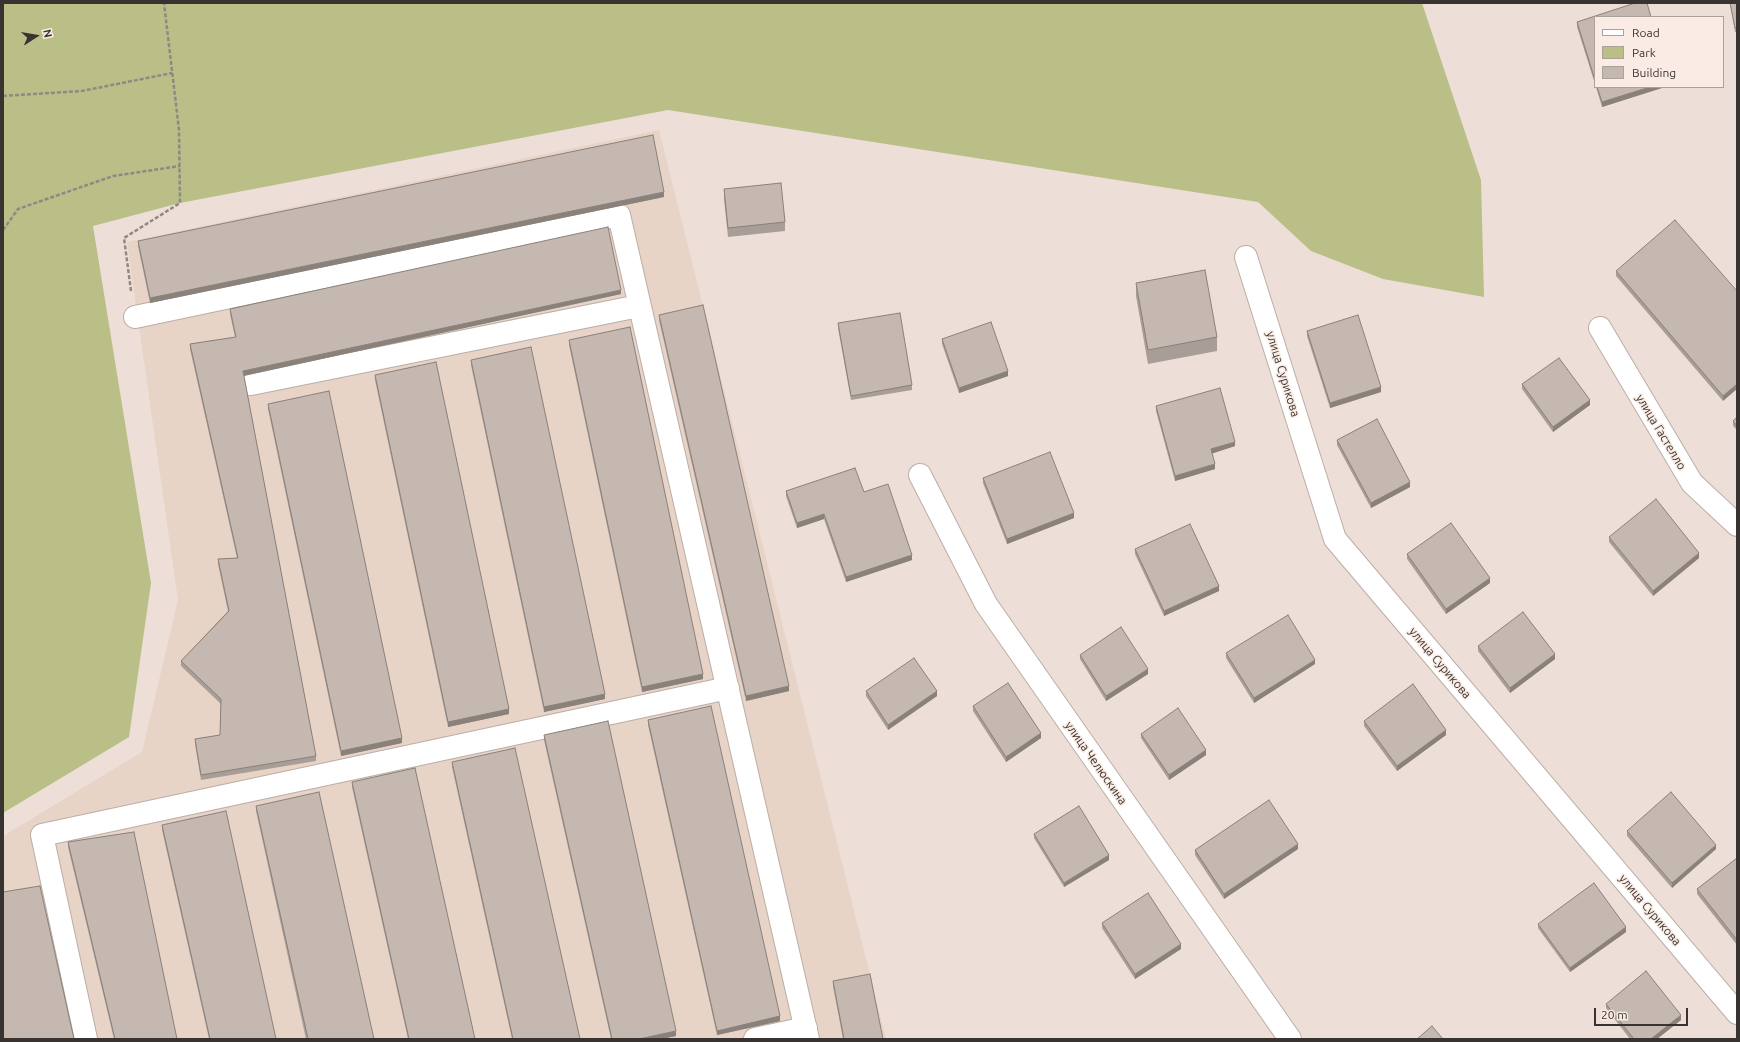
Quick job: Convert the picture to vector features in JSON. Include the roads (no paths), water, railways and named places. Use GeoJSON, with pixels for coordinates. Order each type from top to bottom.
{"type":"FeatureCollection","features":[{"type":"Feature","properties":{"kind":"street"},"geometry":{"type":"LineString","coordinates":[[135,317],[619,215],[807,1034],[755,1039]]}},
{"type":"Feature","properties":{"kind":"street","name":"улица Сурикова"},"geometry":{"type":"LineString","coordinates":[[1246,257],[1335,540],[1737,1013]]}},
{"type":"Feature","properties":{"kind":"street"},"geometry":{"type":"LineString","coordinates":[[251,384],[639,306]]}},
{"type":"Feature","properties":{"kind":"street","name":"улица Гастелло"},"geometry":{"type":"LineString","coordinates":[[1600,328],[1692,483],[1737,525]]}},
{"type":"Feature","properties":{"kind":"street","name":"улица Челюскина"},"geometry":{"type":"LineString","coordinates":[[920,475],[986,604],[1283,1037]]}},
{"type":"Feature","properties":{"kind":"street"},"geometry":{"type":"LineString","coordinates":[[86,1039],[42,835],[728,688]]}}]}
